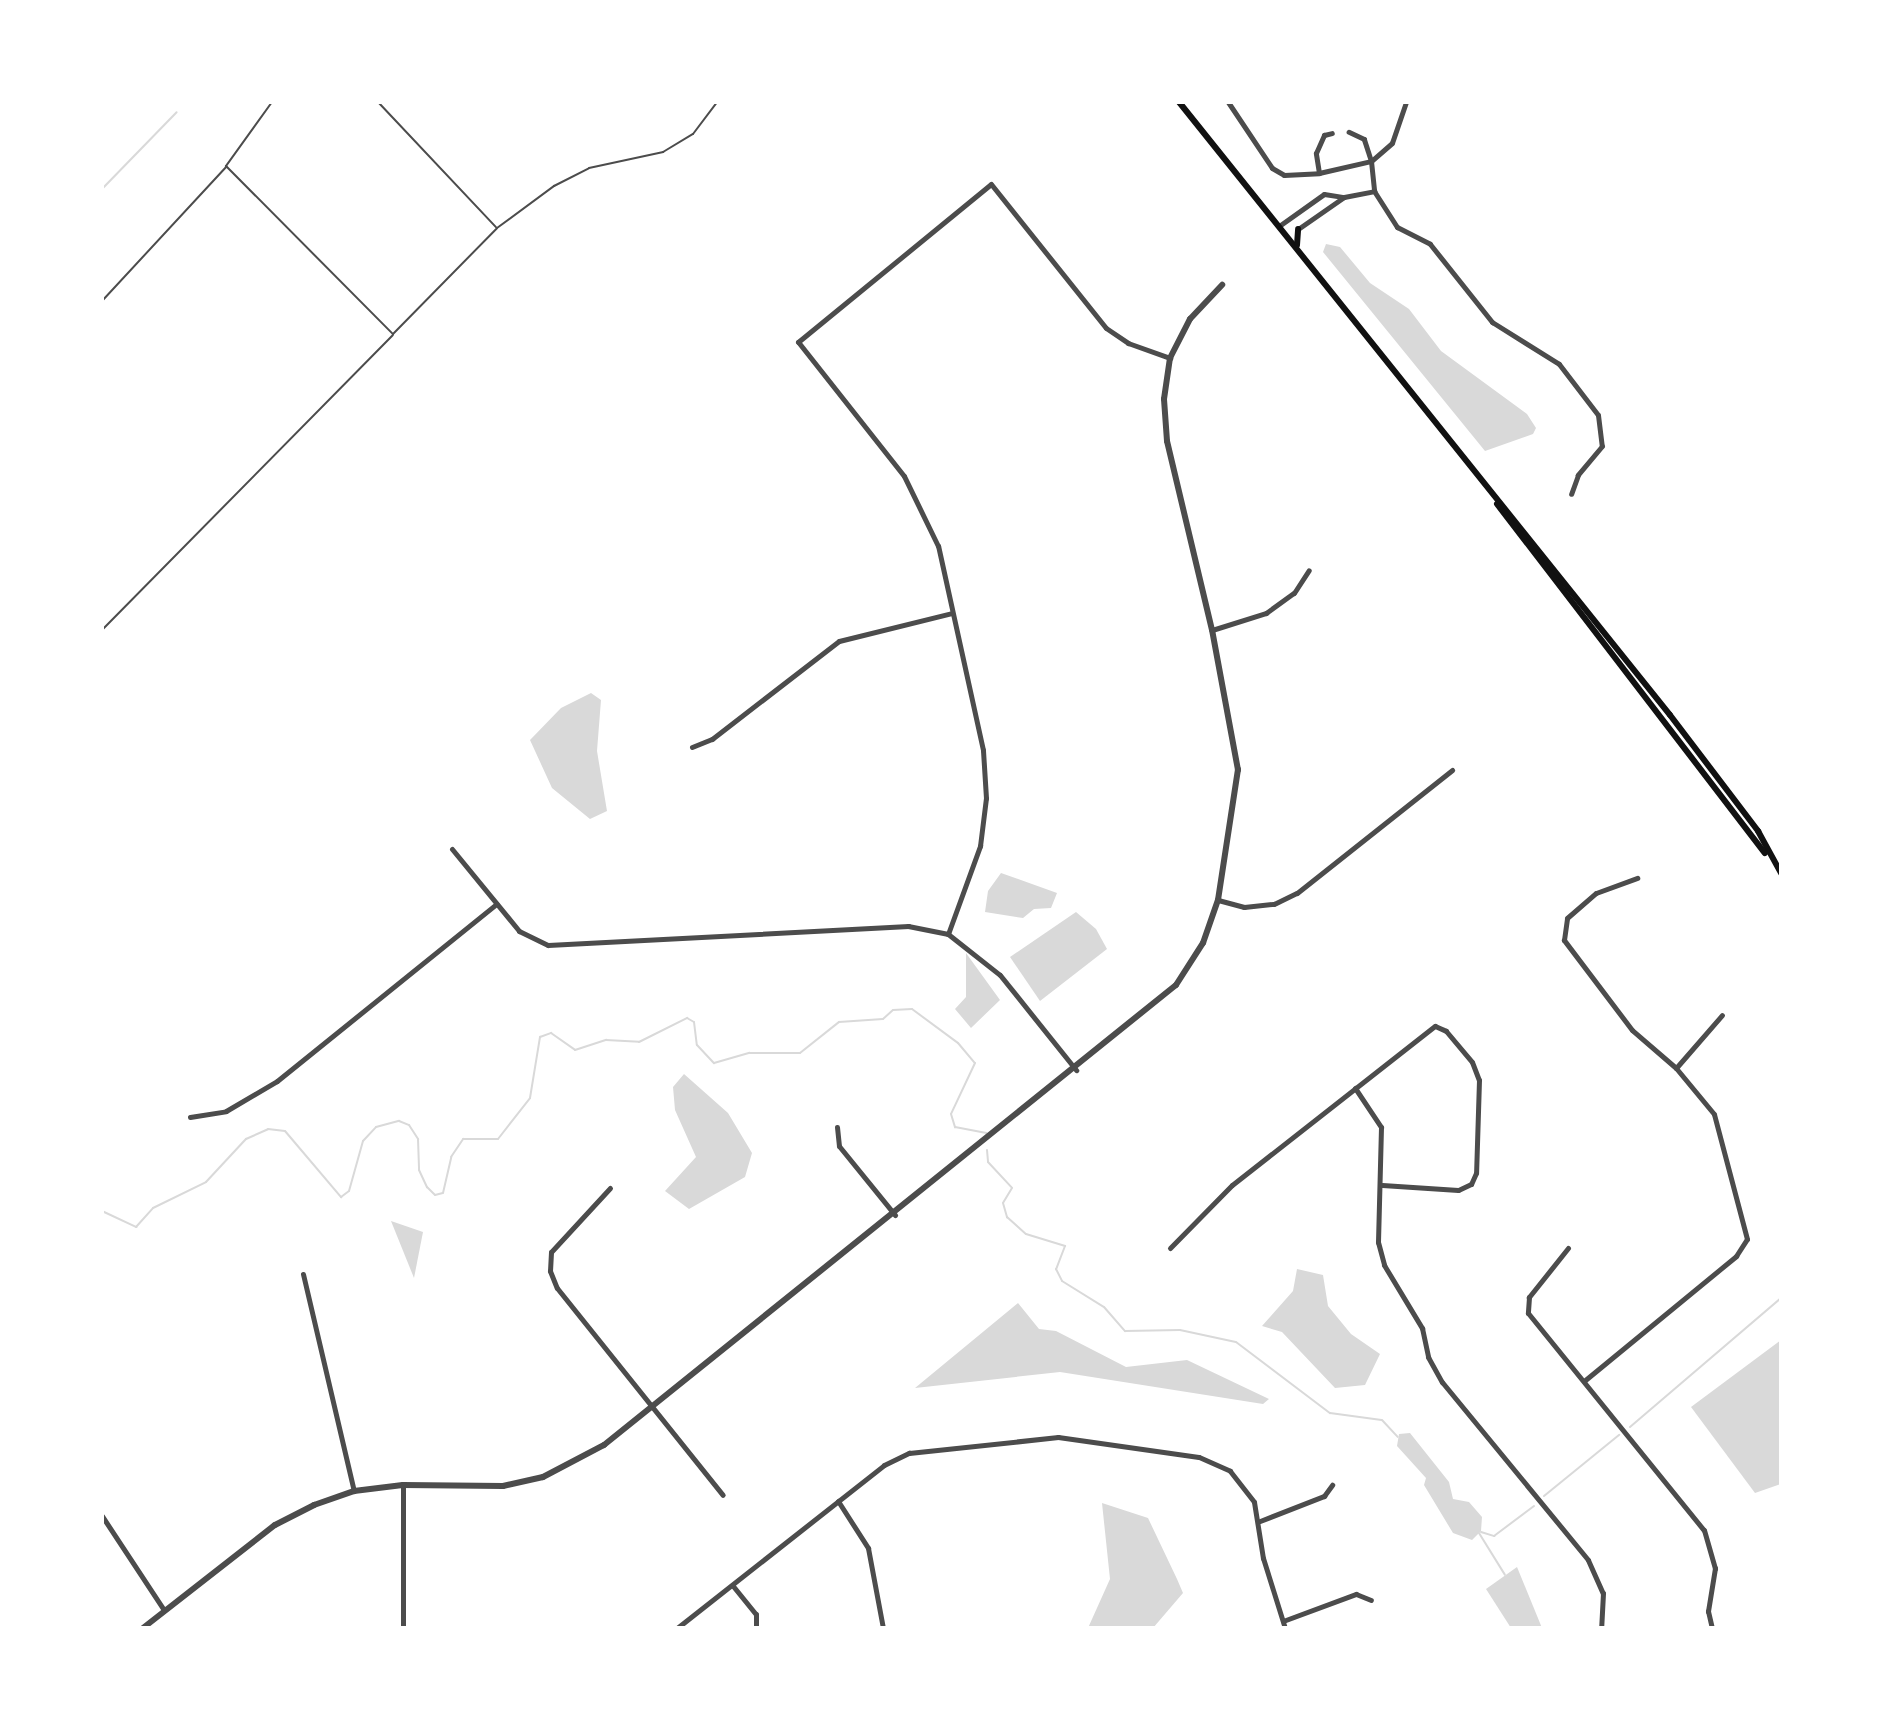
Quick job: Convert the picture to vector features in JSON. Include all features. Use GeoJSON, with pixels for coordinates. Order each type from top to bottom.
{"type":"FeatureCollection","features":[{"type":"Feature","properties":{"kind":"main road"},"geometry":{"type":"LineString","coordinates":[[1179,102],[1699,752],[1758,831],[1771,859]]}},
{"type":"Feature","properties":{"kind":"main road"},"geometry":{"type":"LineString","coordinates":[[1298,229],[1300,252]]}},
{"type":"Feature","properties":{"kind":"main road"},"geometry":{"type":"LineString","coordinates":[[1482,481],[1690,758],[1781,873]]}},
{"type":"Feature","properties":{"kind":"main road"},"geometry":{"type":"LineString","coordinates":[[1662,721],[1670,715]]}},
{"type":"Feature","properties":{"kind":"main road"},"geometry":{"type":"LineString","coordinates":[[1690,758],[1699,752]]}},
{"type":"Feature","properties":{"kind":"street"},"geometry":{"type":"LineString","coordinates":[[1228,102],[1272,168],[1296,177],[1371,161],[1392,143],[1406,102]]}},
{"type":"Feature","properties":{"kind":"street"},"geometry":{"type":"LineString","coordinates":[[1349,132],[1364,139],[1371,161],[1374,191],[1397,227],[1430,244],[1492,322],[1559,364],[1598,415],[1602,446],[1578,475],[1571,494]]}},
{"type":"Feature","properties":{"kind":"street"},"geometry":{"type":"LineString","coordinates":[[1319,173],[1316,153],[1324,135],[1332,133]]}},
{"type":"Feature","properties":{"kind":"street"},"geometry":{"type":"LineString","coordinates":[[948,934],[980,846],[986,798],[983,750],[938,546],[921,504],[800,346],[800,338],[991,184],[1106,328],[1128,343],[1170,358]]}},
{"type":"Feature","properties":{"kind":"street"},"geometry":{"type":"LineString","coordinates":[[1279,226],[1324,194],[1344,197],[1374,191]]}},
{"type":"Feature","properties":{"kind":"street"},"geometry":{"type":"LineString","coordinates":[[1298,229],[1344,197]]}},
{"type":"Feature","properties":{"kind":"street"},"geometry":{"type":"LineString","coordinates":[[143,1628],[275,1525],[354,1491],[403,1485],[492,1487],[543,1477],[604,1445],[1076,1070],[1176,985],[1203,943],[1218,900],[1238,770],[1212,630],[1167,441],[1164,399],[1170,358],[1190,319],[1222,285]]}},
{"type":"Feature","properties":{"kind":"street"},"geometry":{"type":"LineString","coordinates":[[1212,630],[1266,613],[1294,593],[1309,570]]}},
{"type":"Feature","properties":{"kind":"street"},"geometry":{"type":"LineString","coordinates":[[692,747],[712,739],[839,641],[952,613]]}},
{"type":"Feature","properties":{"kind":"street"},"geometry":{"type":"LineString","coordinates":[[1218,900],[1244,907],[1274,904],[1297,893],[1452,770]]}},
{"type":"Feature","properties":{"kind":"street"},"geometry":{"type":"LineString","coordinates":[[452,849],[519,931],[548,945],[567,948],[908,926],[948,934],[1000,975],[1076,1070]]}},
{"type":"Feature","properties":{"kind":"street"},"geometry":{"type":"LineString","coordinates":[[1584,1381],[1736,1256],[1747,1239],[1719,1122],[1676,1068],[1632,1030],[1564,940],[1567,918],[1596,893],[1637,878]]}},
{"type":"Feature","properties":{"kind":"street"},"geometry":{"type":"LineString","coordinates":[[190,1117],[226,1111],[277,1081],[496,904]]}},
{"type":"Feature","properties":{"kind":"street"},"geometry":{"type":"LineString","coordinates":[[1676,1068],[1722,1015]]}},
{"type":"Feature","properties":{"kind":"street"},"geometry":{"type":"LineString","coordinates":[[1170,1248],[1232,1185],[1435,1026],[1464,1052],[1479,1080],[1476,1173],[1471,1184],[1458,1190],[1382,1185]]}},
{"type":"Feature","properties":{"kind":"street"},"geometry":{"type":"LineString","coordinates":[[1355,1088],[1381,1127],[1382,1185],[1378,1242],[1384,1265],[1422,1328],[1428,1357],[1442,1382],[1588,1560],[1603,1593],[1601,1628]]}},
{"type":"Feature","properties":{"kind":"street"},"geometry":{"type":"LineString","coordinates":[[837,1127],[839,1146],[895,1215]]}},
{"type":"Feature","properties":{"kind":"street"},"geometry":{"type":"LineString","coordinates":[[610,1188],[551,1252],[550,1271],[557,1288],[723,1495]]}},
{"type":"Feature","properties":{"kind":"street"},"geometry":{"type":"LineString","coordinates":[[1568,1248],[1527,1305],[1704,1530],[1715,1568],[1708,1611],[1712,1628]]}},
{"type":"Feature","properties":{"kind":"street"},"geometry":{"type":"LineString","coordinates":[[303,1274],[354,1491]]}},
{"type":"Feature","properties":{"kind":"street"},"geometry":{"type":"LineString","coordinates":[[677,1628],[884,1465],[909,1453],[1058,1437],[1213,1462],[1244,1485],[1260,1521],[1263,1558],[1285,1628]]}},
{"type":"Feature","properties":{"kind":"street"},"geometry":{"type":"LineString","coordinates":[[403,1485],[403,1628]]}},
{"type":"Feature","properties":{"kind":"street"},"geometry":{"type":"LineString","coordinates":[[1260,1521],[1324,1496],[1332,1485]]}},
{"type":"Feature","properties":{"kind":"street"},"geometry":{"type":"LineString","coordinates":[[838,1501],[868,1548],[883,1628]]}},
{"type":"Feature","properties":{"kind":"street"},"geometry":{"type":"LineString","coordinates":[[102,1516],[164,1610]]}},
{"type":"Feature","properties":{"kind":"street"},"geometry":{"type":"LineString","coordinates":[[733,1586],[756,1614],[756,1628]]}},
{"type":"Feature","properties":{"kind":"street"},"geometry":{"type":"LineString","coordinates":[[1283,1621],[1356,1594],[1371,1600]]}},
{"type":"Feature","properties":{"kind":"lane"},"geometry":{"type":"LineString","coordinates":[[102,301],[226,166],[272,102]]}},
{"type":"Feature","properties":{"kind":"lane"},"geometry":{"type":"LineString","coordinates":[[378,102],[497,228]]}},
{"type":"Feature","properties":{"kind":"lane"},"geometry":{"type":"LineString","coordinates":[[102,630],[497,228],[554,186],[589,168],[663,152],[693,134],[717,102]]}},
{"type":"Feature","properties":{"kind":"lane"},"geometry":{"type":"LineString","coordinates":[[226,166],[393,334]]}},
{"type":"Feature","properties":{"kind":"shaded area"},"geometry":{"type":"Polygon","coordinates":[[[1326,244],[1340,247],[1370,283],[1409,309],[1441,351],[1527,414],[1536,428],[1533,434],[1485,451],[1323,252],[1326,244]]]}},
{"type":"Feature","properties":{"kind":"shaded area"},"geometry":{"type":"Polygon","coordinates":[[[591,693],[601,700],[597,751],[607,811],[590,819],[552,788],[530,740],[561,708],[591,693]]]}},
{"type":"Feature","properties":{"kind":"shaded area"},"geometry":{"type":"Polygon","coordinates":[[[1001,873],[1057,893],[1051,908],[1034,909],[1023,918],[985,912],[988,891],[1001,873]]]}},
{"type":"Feature","properties":{"kind":"shaded area"},"geometry":{"type":"Polygon","coordinates":[[[1076,912],[1096,929],[1107,949],[1040,1001],[1010,957],[1076,912]]]}},
{"type":"Feature","properties":{"kind":"shaded area"},"geometry":{"type":"Polygon","coordinates":[[[966,953],[1000,1000],[971,1028],[955,1009],[966,997],[966,953]]]}},
{"type":"Feature","properties":{"kind":"shaded area"},"geometry":{"type":"Polygon","coordinates":[[[684,1074],[728,1113],[752,1153],[745,1177],[689,1209],[665,1191],[696,1157],[675,1110],[673,1087],[684,1074]]]}},
{"type":"Feature","properties":{"kind":"shaded area"},"geometry":{"type":"Polygon","coordinates":[[[391,1221],[423,1232],[414,1278],[391,1221]]]}},
{"type":"Feature","properties":{"kind":"shaded area"},"geometry":{"type":"Polygon","coordinates":[[[1297,1269],[1323,1275],[1328,1306],[1351,1334],[1380,1354],[1365,1385],[1335,1388],[1282,1332],[1262,1326],[1293,1291],[1297,1269]]]}},
{"type":"Feature","properties":{"kind":"shaded area"},"geometry":{"type":"Polygon","coordinates":[[[1018,1303],[1039,1329],[1056,1331],[1126,1367],[1187,1360],[1269,1399],[1263,1404],[1060,1372],[915,1388],[1018,1303]]]}},
{"type":"Feature","properties":{"kind":"shaded area"},"geometry":{"type":"Polygon","coordinates":[[[1781,1340],[1781,1484],[1755,1493],[1691,1407],[1781,1340]]]}},
{"type":"Feature","properties":{"kind":"shaded area"},"geometry":{"type":"Polygon","coordinates":[[[1410,1433],[1449,1482],[1453,1499],[1469,1502],[1482,1517],[1481,1531],[1472,1540],[1453,1533],[1424,1485],[1426,1478],[1397,1446],[1399,1434],[1410,1433]]]}},
{"type":"Feature","properties":{"kind":"shaded area"},"geometry":{"type":"Polygon","coordinates":[[[1102,1503],[1148,1518],[1183,1593],[1153,1628],[1088,1628],[1110,1579],[1102,1503]]]}},
{"type":"Feature","properties":{"kind":"shaded area"},"geometry":{"type":"Polygon","coordinates":[[[1517,1567],[1542,1628],[1511,1628],[1486,1589],[1517,1567]]]}},
{"type":"Feature","properties":{"kind":"waterway"},"geometry":{"type":"LineString","coordinates":[[102,189],[177,112]]}},
{"type":"Feature","properties":{"kind":"waterway"},"geometry":{"type":"LineString","coordinates":[[102,1211],[136,1227],[153,1208],[206,1182],[246,1139],[268,1129],[285,1131],[341,1197],[349,1191],[363,1141],[376,1127],[399,1121],[409,1125],[418,1139],[419,1170],[427,1187],[435,1195],[443,1193],[451,1157],[463,1139],[498,1139],[530,1098],[540,1037],[551,1033],[575,1050],[606,1040],[639,1042],[687,1018],[694,1022],[697,1045],[714,1063],[750,1053],[800,1053],[839,1022],[883,1019],[893,1010],[912,1009],[958,1043],[975,1063],[951,1114],[955,1127],[986,1133]]}},
{"type":"Feature","properties":{"kind":"waterway"},"geometry":{"type":"LineString","coordinates":[[987,1150],[988,1162],[1012,1188],[1003,1203],[1007,1217],[1026,1234],[1065,1246],[1056,1269],[1062,1281],[1104,1307],[1125,1331],[1180,1330],[1236,1342],[1330,1413],[1382,1420],[1398,1437]]}},
{"type":"Feature","properties":{"kind":"waterway"},"geometry":{"type":"LineString","coordinates":[[1630,1427],[1781,1298]]}},
{"type":"Feature","properties":{"kind":"waterway"},"geometry":{"type":"LineString","coordinates":[[1544,1496],[1619,1435]]}},
{"type":"Feature","properties":{"kind":"waterway"},"geometry":{"type":"LineString","coordinates":[[1481,1532],[1494,1536],[1534,1506]]}},
{"type":"Feature","properties":{"kind":"waterway"},"geometry":{"type":"LineString","coordinates":[[1479,1533],[1505,1575]]}}]}
